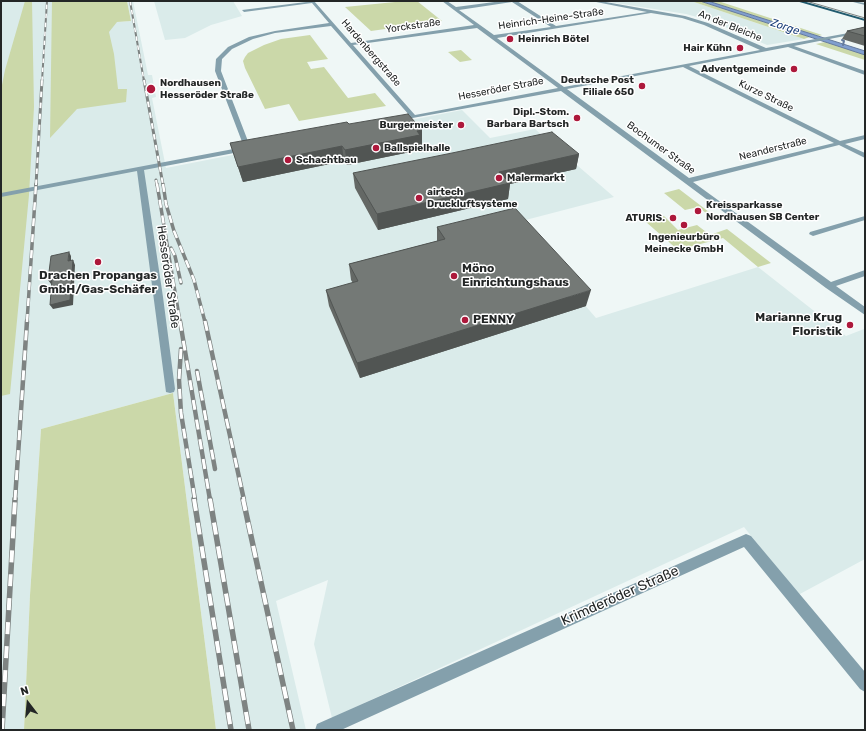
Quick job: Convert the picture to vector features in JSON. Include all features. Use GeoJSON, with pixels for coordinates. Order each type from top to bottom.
{"type":"FeatureCollection","features":[{"type":"Feature","properties":{"kind":"main road"},"geometry":{"type":"LineString","coordinates":[[798,1],[865,20]]}},
{"type":"Feature","properties":{"kind":"street","name":"Bochumer Straße"},"geometry":{"type":"LineString","coordinates":[[444,1],[865,312]]}},
{"type":"Feature","properties":{"kind":"street"},"geometry":{"type":"LineString","coordinates":[[454,9],[512,1],[554,28]]}},
{"type":"Feature","properties":{"kind":"street","name":"An der Bleiche"},"geometry":{"type":"LineString","coordinates":[[593,1],[659,12],[706,24],[766,50]]}},
{"type":"Feature","properties":{"kind":"street"},"geometry":{"type":"LineString","coordinates":[[854,1],[865,4]]}},
{"type":"Feature","properties":{"kind":"street","name":"Hardenbergstraße"},"geometry":{"type":"LineString","coordinates":[[244,11],[313,2],[414,117]]}},
{"type":"Feature","properties":{"kind":"street","name":"Heinrich-Heine-Straße"},"geometry":{"type":"LineString","coordinates":[[493,36],[659,12]]}},
{"type":"Feature","properties":{"kind":"street"},"geometry":{"type":"LineString","coordinates":[[248,149],[218,71],[220,59],[230,48],[250,38],[275,32],[333,24]]}},
{"type":"Feature","properties":{"kind":"street","name":"Yorckstraße"},"geometry":{"type":"LineString","coordinates":[[351,44],[478,26]]}},
{"type":"Feature","properties":{"kind":"street","name":"Hesseröder Straße"},"geometry":{"type":"LineString","coordinates":[[390,122],[865,31]]}},
{"type":"Feature","properties":{"kind":"street"},"geometry":{"type":"LineString","coordinates":[[788,46],[865,72]]}},
{"type":"Feature","properties":{"kind":"street","name":"Kurze Straße"},"geometry":{"type":"LineString","coordinates":[[684,66],[865,156]]}},
{"type":"Feature","properties":{"kind":"street","name":"Neanderstraße"},"geometry":{"type":"LineString","coordinates":[[687,181],[865,137]]}},
{"type":"Feature","properties":{"kind":"street"},"geometry":{"type":"LineString","coordinates":[[1,195],[256,147]]}},
{"type":"Feature","properties":{"kind":"street","name":"Hesseröder Straße"},"geometry":{"type":"LineString","coordinates":[[140,169],[159,297],[170,389]]}},
{"type":"Feature","properties":{"kind":"street"},"geometry":{"type":"LineString","coordinates":[[814,234],[865,218]]}},
{"type":"Feature","properties":{"kind":"street"},"geometry":{"type":"LineString","coordinates":[[829,286],[865,273]]}},
{"type":"Feature","properties":{"kind":"street","name":"Krimderöder Straße"},"geometry":{"type":"LineString","coordinates":[[323,730],[746,540],[865,684]]}},
{"type":"Feature","properties":{"kind":"shaded area"},"geometry":{"type":"Polygon","coordinates":[[[1,1],[80,1],[117,22],[131,21],[127,1],[133,1],[148,75],[152,75],[156,97],[152,98],[166,168],[462,110],[490,138],[535,129],[614,197],[514,223],[596,318],[758,267],[846,336],[864,329],[865,559],[798,595],[744,527],[332,718],[314,644],[328,580],[276,601],[306,730],[216,730],[173,393],[41,429],[30,595],[24,730],[1,730],[1,1]]]}},
{"type":"Feature","properties":{"kind":"shaded area"},"geometry":{"type":"Polygon","coordinates":[[[154,1],[233,1],[242,16],[211,25],[185,38],[165,40],[154,1]]]}},
{"type":"Feature","properties":{"kind":"shaded area"},"geometry":{"type":"Polygon","coordinates":[[[603,1],[691,1],[804,39],[767,45],[711,21],[686,14],[603,1]]]}},
{"type":"Feature","properties":{"kind":"green space"},"geometry":{"type":"Polygon","coordinates":[[[25,1],[32,1],[34,107],[29,195],[10,394],[1,396],[1,90],[5,70],[25,1]]]}},
{"type":"Feature","properties":{"kind":"green space"},"geometry":{"type":"Polygon","coordinates":[[[52,1],[127,1],[131,21],[117,22],[109,32],[114,54],[118,89],[127,89],[126,102],[77,109],[50,138],[52,1]]]}},
{"type":"Feature","properties":{"kind":"green space"},"geometry":{"type":"Polygon","coordinates":[[[417,1],[442,21],[371,31],[345,7],[417,1]]]}},
{"type":"Feature","properties":{"kind":"green space"},"geometry":{"type":"Polygon","coordinates":[[[691,1],[700,1],[810,37],[804,39],[691,1]]]}},
{"type":"Feature","properties":{"kind":"green space"},"geometry":{"type":"Polygon","coordinates":[[[708,1],[718,1],[822,35],[818,36],[708,1]]]}},
{"type":"Feature","properties":{"kind":"green space"},"geometry":{"type":"Polygon","coordinates":[[[310,35],[328,59],[307,62],[311,69],[324,67],[348,98],[375,93],[386,106],[299,121],[289,104],[265,109],[245,68],[243,61],[245,57],[248,53],[264,45],[281,39],[310,35]]]}},
{"type":"Feature","properties":{"kind":"green space"},"geometry":{"type":"Polygon","coordinates":[[[825,42],[865,55],[865,60],[816,44],[825,42]]]}},
{"type":"Feature","properties":{"kind":"green space"},"geometry":{"type":"Polygon","coordinates":[[[461,50],[472,60],[460,62],[448,52],[461,50]]]}},
{"type":"Feature","properties":{"kind":"green space"},"geometry":{"type":"Polygon","coordinates":[[[679,189],[709,212],[706,213],[698,207],[685,210],[664,193],[679,189]]]}},
{"type":"Feature","properties":{"kind":"green space"},"geometry":{"type":"Polygon","coordinates":[[[664,216],[678,230],[697,225],[710,235],[727,229],[771,263],[758,267],[723,238],[678,250],[646,222],[664,216]]]}},
{"type":"Feature","properties":{"kind":"green space"},"geometry":{"type":"Polygon","coordinates":[[[173,393],[216,730],[24,730],[30,595],[41,429],[173,393]]]}},
{"type":"Feature","properties":{"kind":"water"},"geometry":{"type":"Polygon","coordinates":[[[700,1],[708,1],[865,51],[865,55],[700,1]]]}},
{"type":"Feature","properties":{"kind":"building"},"geometry":{"type":"Polygon","coordinates":[[[865,27],[865,36],[847,31],[865,27]]]}},
{"type":"Feature","properties":{"kind":"building"},"geometry":{"type":"Polygon","coordinates":[[[408,114],[422,130],[417,131],[420,135],[345,150],[342,146],[238,167],[230,143],[347,122],[349,124],[408,114]]]}},
{"type":"Feature","properties":{"kind":"building"},"geometry":{"type":"Polygon","coordinates":[[[552,132],[579,154],[499,172],[510,183],[377,214],[353,173],[452,153],[552,132]]]}},
{"type":"Feature","properties":{"kind":"building"},"geometry":{"type":"Polygon","coordinates":[[[515,208],[591,290],[357,363],[326,290],[358,281],[349,264],[445,239],[437,227],[515,208]]]}},
{"type":"Feature","properties":{"kind":"building"},"geometry":{"type":"Polygon","coordinates":[[[69,252],[68,261],[73,260],[70,300],[50,305],[52,279],[48,280],[51,256],[69,252]]]}},
{"type":"Feature","properties":{"kind":"waterway","name":"Zorge"},"geometry":{"type":"LineString","coordinates":[[842,40],[844,41],[843,45]]}},
{"type":"Feature","properties":{"kind":"tram line"},"geometry":{"type":"LineString","coordinates":[[806,1],[865,18]]}},
{"type":"Feature","properties":{"kind":"railway"},"geometry":{"type":"LineString","coordinates":[[42,81],[47,1]]}},
{"type":"Feature","properties":{"kind":"railway"},"geometry":{"type":"LineString","coordinates":[[130,1],[144,81]]}},
{"type":"Feature","properties":{"kind":"railway"},"geometry":{"type":"LineString","coordinates":[[36,185],[42,80]]}},
{"type":"Feature","properties":{"kind":"railway"},"geometry":{"type":"LineString","coordinates":[[144,80],[163,185]]}},
{"type":"Feature","properties":{"kind":"railway"},"geometry":{"type":"LineString","coordinates":[[156,180],[157,185]]}},
{"type":"Feature","properties":{"kind":"railway"},"geometry":{"type":"LineString","coordinates":[[27,322],[36,184]]}},
{"type":"Feature","properties":{"kind":"railway"},"geometry":{"type":"LineString","coordinates":[[157,184],[180,322]]}},
{"type":"Feature","properties":{"kind":"railway"},"geometry":{"type":"LineString","coordinates":[[163,184],[166,204],[174,231],[194,280],[205,322]]}},
{"type":"Feature","properties":{"kind":"railway"},"geometry":{"type":"LineString","coordinates":[[171,248],[175,256],[181,283]]}},
{"type":"Feature","properties":{"kind":"railway"},"geometry":{"type":"LineString","coordinates":[[15,500],[27,321]]}},
{"type":"Feature","properties":{"kind":"railway"},"geometry":{"type":"LineString","coordinates":[[180,321],[210,500]]}},
{"type":"Feature","properties":{"kind":"railway"},"geometry":{"type":"LineString","coordinates":[[205,321],[244,500]]}},
{"type":"Feature","properties":{"kind":"railway"},"geometry":{"type":"LineString","coordinates":[[181,349],[179,380],[181,413],[195,500]]}},
{"type":"Feature","properties":{"kind":"railway"},"geometry":{"type":"LineString","coordinates":[[197,371],[215,469]]}},
{"type":"Feature","properties":{"kind":"railway"},"geometry":{"type":"LineString","coordinates":[[2,730],[15,499]]}},
{"type":"Feature","properties":{"kind":"railway"},"geometry":{"type":"LineString","coordinates":[[194,499],[231,730]]}},
{"type":"Feature","properties":{"kind":"railway"},"geometry":{"type":"LineString","coordinates":[[210,499],[249,730]]}},
{"type":"Feature","properties":{"kind":"railway"},"geometry":{"type":"LineString","coordinates":[[243,499],[293,730]]}},
{"type":"Feature","properties":{"kind":"place","name":"Heinrich Bötel"},"geometry":{"type":"Point","coordinates":[510,39]}},
{"type":"Feature","properties":{"kind":"place","name":"Hair Kühn"},"geometry":{"type":"Point","coordinates":[740,48]}},
{"type":"Feature","properties":{"kind":"place","name":"Adventgemeinde"},"geometry":{"type":"Point","coordinates":[794,69]}},
{"type":"Feature","properties":{"kind":"place","name":"Deutsche Post Filiale 650"},"geometry":{"type":"Point","coordinates":[642,86]}},
{"type":"Feature","properties":{"kind":"place","name":"Nordhausen Hesseröder Straße"},"geometry":{"type":"Point","coordinates":[151,89]}},
{"type":"Feature","properties":{"kind":"place","name":"Dipl.-Stom. Barbara Bartsch"},"geometry":{"type":"Point","coordinates":[577,118]}},
{"type":"Feature","properties":{"kind":"place","name":"Burgermeister"},"geometry":{"type":"Point","coordinates":[461,125]}},
{"type":"Feature","properties":{"kind":"place","name":"Ballspielhalle"},"geometry":{"type":"Point","coordinates":[376,148]}},
{"type":"Feature","properties":{"kind":"place","name":"Schachtbau"},"geometry":{"type":"Point","coordinates":[288,160]}},
{"type":"Feature","properties":{"kind":"place","name":"Malermarkt"},"geometry":{"type":"Point","coordinates":[499,178]}},
{"type":"Feature","properties":{"kind":"place","name":"airtech Druckluftsysteme"},"geometry":{"type":"Point","coordinates":[419,198]}},
{"type":"Feature","properties":{"kind":"place","name":"Kreissparkasse Nordhausen SB Center"},"geometry":{"type":"Point","coordinates":[698,211]}},
{"type":"Feature","properties":{"kind":"place","name":"ATURIS."},"geometry":{"type":"Point","coordinates":[673,218]}},
{"type":"Feature","properties":{"kind":"place","name":"Ingenieurbüro Meinecke GmbH"},"geometry":{"type":"Point","coordinates":[684,225]}},
{"type":"Feature","properties":{"kind":"place","name":"Drachen Propangas GmbH/Gas-Schäfer"},"geometry":{"type":"Point","coordinates":[98,262]}},
{"type":"Feature","properties":{"kind":"place","name":"Möno Einrichtungshaus"},"geometry":{"type":"Point","coordinates":[454,276]}},
{"type":"Feature","properties":{"kind":"place","name":"PENNY"},"geometry":{"type":"Point","coordinates":[465,320]}},
{"type":"Feature","properties":{"kind":"place","name":"Marianne Krug Floristik"},"geometry":{"type":"Point","coordinates":[850,325]}}]}
